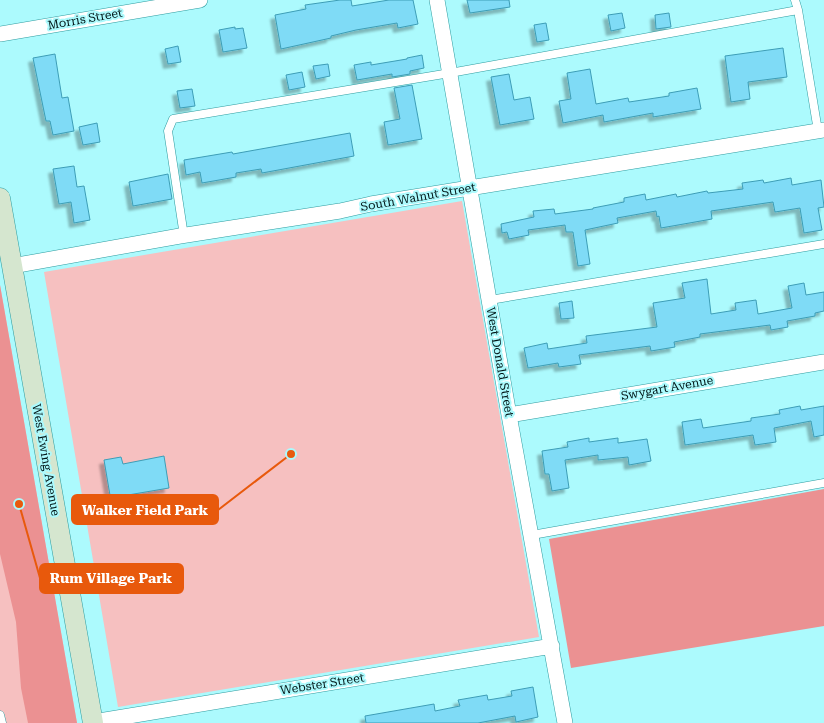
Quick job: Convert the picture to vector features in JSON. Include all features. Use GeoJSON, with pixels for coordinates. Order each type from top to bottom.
{"type":"FeatureCollection","features":[{"type":"Feature","properties":{"kind":"street","name":"Morris Street"},"geometry":{"type":"LineString","coordinates":[[0,34],[200,0]]}},
{"type":"Feature","properties":{"kind":"street","name":"West Donald Street"},"geometry":{"type":"LineString","coordinates":[[437,0],[509,416],[565,723]]}},
{"type":"Feature","properties":{"kind":"street","name":"South Walnut Street"},"geometry":{"type":"LineString","coordinates":[[12,266],[340,211],[371,204],[821,130]]}},
{"type":"Feature","properties":{"kind":"street","name":"West Ewing Avenue"},"geometry":{"type":"LineString","coordinates":[[0,198],[93,723]]}},
{"type":"Feature","properties":{"kind":"street","name":"Swygart Avenue"},"geometry":{"type":"LineString","coordinates":[[509,416],[824,362]]}},
{"type":"Feature","properties":{"kind":"street","name":"Webster Street"},"geometry":{"type":"LineString","coordinates":[[93,723],[552,646]]}},
{"type":"Feature","properties":{"kind":"lane"},"geometry":{"type":"LineString","coordinates":[[795,0],[821,130]]}},
{"type":"Feature","properties":{"kind":"lane"},"geometry":{"type":"LineString","coordinates":[[184,236],[168,131],[172,119],[798,10]]}},
{"type":"Feature","properties":{"kind":"lane"},"geometry":{"type":"LineString","coordinates":[[490,300],[824,244]]}},
{"type":"Feature","properties":{"kind":"lane"},"geometry":{"type":"LineString","coordinates":[[532,535],[824,483]]}},
{"type":"Feature","properties":{"kind":"lane"},"geometry":{"type":"LineString","coordinates":[[0,715],[2,723]]}},
{"type":"Feature","properties":{"kind":"shaded area"},"geometry":{"type":"Polygon","coordinates":[[[462,201],[539,637],[118,707],[44,272],[462,201]]]}},
{"type":"Feature","properties":{"kind":"shaded area"},"geometry":{"type":"Polygon","coordinates":[[[0,285],[77,723],[0,723],[0,285]]]}},
{"type":"Feature","properties":{"kind":"shaded area"},"geometry":{"type":"Polygon","coordinates":[[[0,285],[77,723],[28,723],[21,688],[16,622],[0,554],[0,285]]]}},
{"type":"Feature","properties":{"kind":"shaded area"},"geometry":{"type":"Polygon","coordinates":[[[824,489],[824,626],[571,668],[549,539],[824,489]]]}},
{"type":"Feature","properties":{"kind":"building"},"geometry":{"type":"Polygon","coordinates":[[[351,0],[352,6],[389,0],[413,0],[418,24],[398,28],[397,23],[356,30],[331,36],[331,38],[281,49],[275,15],[306,9],[305,5],[351,0]]]}},
{"type":"Feature","properties":{"kind":"building"},"geometry":{"type":"Polygon","coordinates":[[[467,0],[509,0],[510,7],[470,13],[467,0]]]}},
{"type":"Feature","properties":{"kind":"building"},"geometry":{"type":"Polygon","coordinates":[[[622,13],[625,28],[611,31],[608,15],[622,13]]]}},
{"type":"Feature","properties":{"kind":"building"},"geometry":{"type":"Polygon","coordinates":[[[669,13],[671,27],[656,29],[655,15],[669,13]]]}},
{"type":"Feature","properties":{"kind":"building"},"geometry":{"type":"Polygon","coordinates":[[[546,23],[549,40],[537,42],[534,25],[546,23]]]}},
{"type":"Feature","properties":{"kind":"building"},"geometry":{"type":"Polygon","coordinates":[[[235,27],[235,29],[243,28],[247,48],[223,52],[219,30],[235,27]]]}},
{"type":"Feature","properties":{"kind":"building"},"geometry":{"type":"Polygon","coordinates":[[[178,46],[181,62],[168,64],[165,49],[178,46]]]}},
{"type":"Feature","properties":{"kind":"building"},"geometry":{"type":"Polygon","coordinates":[[[783,48],[787,77],[748,82],[750,99],[731,102],[725,56],[783,48]]]}},
{"type":"Feature","properties":{"kind":"building"},"geometry":{"type":"Polygon","coordinates":[[[55,54],[62,98],[68,97],[74,131],[53,135],[50,121],[46,121],[33,58],[55,54]]]}},
{"type":"Feature","properties":{"kind":"building"},"geometry":{"type":"Polygon","coordinates":[[[422,55],[424,68],[410,71],[410,74],[392,77],[392,74],[357,80],[354,65],[371,62],[371,65],[422,55]]]}},
{"type":"Feature","properties":{"kind":"building"},"geometry":{"type":"Polygon","coordinates":[[[328,64],[330,76],[316,79],[313,66],[328,64]]]}},
{"type":"Feature","properties":{"kind":"building"},"geometry":{"type":"Polygon","coordinates":[[[590,69],[596,104],[628,98],[629,102],[669,96],[669,93],[697,88],[701,109],[653,117],[653,113],[604,122],[603,115],[563,123],[559,101],[571,99],[567,73],[590,69]]]}},
{"type":"Feature","properties":{"kind":"building"},"geometry":{"type":"Polygon","coordinates":[[[302,72],[305,87],[289,90],[286,75],[302,72]]]}},
{"type":"Feature","properties":{"kind":"building"},"geometry":{"type":"Polygon","coordinates":[[[509,74],[514,100],[530,97],[534,119],[500,125],[491,77],[509,74]]]}},
{"type":"Feature","properties":{"kind":"building"},"geometry":{"type":"Polygon","coordinates":[[[412,85],[422,139],[388,145],[384,122],[400,119],[394,88],[412,85]]]}},
{"type":"Feature","properties":{"kind":"building"},"geometry":{"type":"Polygon","coordinates":[[[192,89],[195,106],[180,108],[177,91],[192,89]]]}},
{"type":"Feature","properties":{"kind":"building"},"geometry":{"type":"Polygon","coordinates":[[[97,123],[100,142],[83,145],[79,127],[97,123]]]}},
{"type":"Feature","properties":{"kind":"building"},"geometry":{"type":"Polygon","coordinates":[[[350,133],[354,156],[262,173],[261,169],[236,173],[236,177],[202,183],[200,172],[186,175],[184,160],[232,152],[233,154],[350,133]]]}},
{"type":"Feature","properties":{"kind":"building"},"geometry":{"type":"Polygon","coordinates":[[[74,166],[77,187],[84,186],[90,220],[74,223],[71,202],[59,204],[53,169],[74,166]]]}},
{"type":"Feature","properties":{"kind":"building"},"geometry":{"type":"Polygon","coordinates":[[[168,174],[172,199],[133,206],[129,182],[168,174]]]}},
{"type":"Feature","properties":{"kind":"building"},"geometry":{"type":"Polygon","coordinates":[[[791,178],[792,185],[821,180],[824,207],[818,208],[822,230],[804,233],[800,208],[775,212],[773,202],[711,211],[712,219],[661,228],[656,211],[617,218],[618,223],[585,230],[590,264],[578,266],[573,232],[566,232],[565,225],[528,230],[529,235],[509,239],[507,232],[502,233],[501,224],[534,217],[533,211],[554,209],[555,214],[593,209],[624,202],[624,198],[645,194],[646,200],[676,194],[677,197],[707,191],[708,193],[743,189],[742,183],[763,180],[764,183],[791,178]]]}},
{"type":"Feature","properties":{"kind":"building"},"geometry":{"type":"Polygon","coordinates":[[[707,279],[711,314],[736,310],[735,303],[756,300],[758,314],[792,308],[788,286],[804,283],[806,295],[824,292],[824,311],[815,313],[815,316],[787,321],[788,327],[771,330],[770,325],[700,334],[700,337],[674,342],[675,347],[651,351],[650,346],[579,355],[581,364],[559,367],[558,363],[528,368],[524,348],[547,343],[548,349],[587,343],[586,336],[657,327],[653,303],[685,298],[682,283],[707,279]]]}},
{"type":"Feature","properties":{"kind":"building"},"geometry":{"type":"Polygon","coordinates":[[[572,301],[574,318],[561,319],[559,303],[572,301]]]}},
{"type":"Feature","properties":{"kind":"building"},"geometry":{"type":"Polygon","coordinates":[[[800,406],[801,410],[824,406],[824,435],[814,437],[811,421],[774,428],[776,442],[755,445],[753,435],[685,445],[682,422],[701,419],[703,428],[751,421],[751,418],[780,414],[779,410],[800,406]]]}},
{"type":"Feature","properties":{"kind":"building"},"geometry":{"type":"Polygon","coordinates":[[[589,438],[589,442],[618,438],[618,443],[647,439],[651,461],[629,465],[628,457],[598,460],[598,455],[565,460],[569,488],[552,491],[549,474],[545,474],[542,451],[568,447],[567,442],[589,438]]]}},
{"type":"Feature","properties":{"kind":"building"},"geometry":{"type":"Polygon","coordinates":[[[164,456],[169,488],[128,495],[130,504],[112,507],[104,460],[121,457],[123,464],[164,456]]]}},
{"type":"Feature","properties":{"kind":"building"},"geometry":{"type":"Polygon","coordinates":[[[533,687],[538,717],[516,722],[515,716],[478,723],[366,723],[365,716],[434,704],[435,711],[460,706],[458,700],[487,695],[488,700],[512,696],[511,691],[533,687]]]}},
{"type":"Feature","properties":{"kind":"place","name":"Walker Field Park"},"geometry":{"type":"Point","coordinates":[291,454]}},
{"type":"Feature","properties":{"kind":"place","name":"Rum Village Park"},"geometry":{"type":"Point","coordinates":[19,504]}}]}
